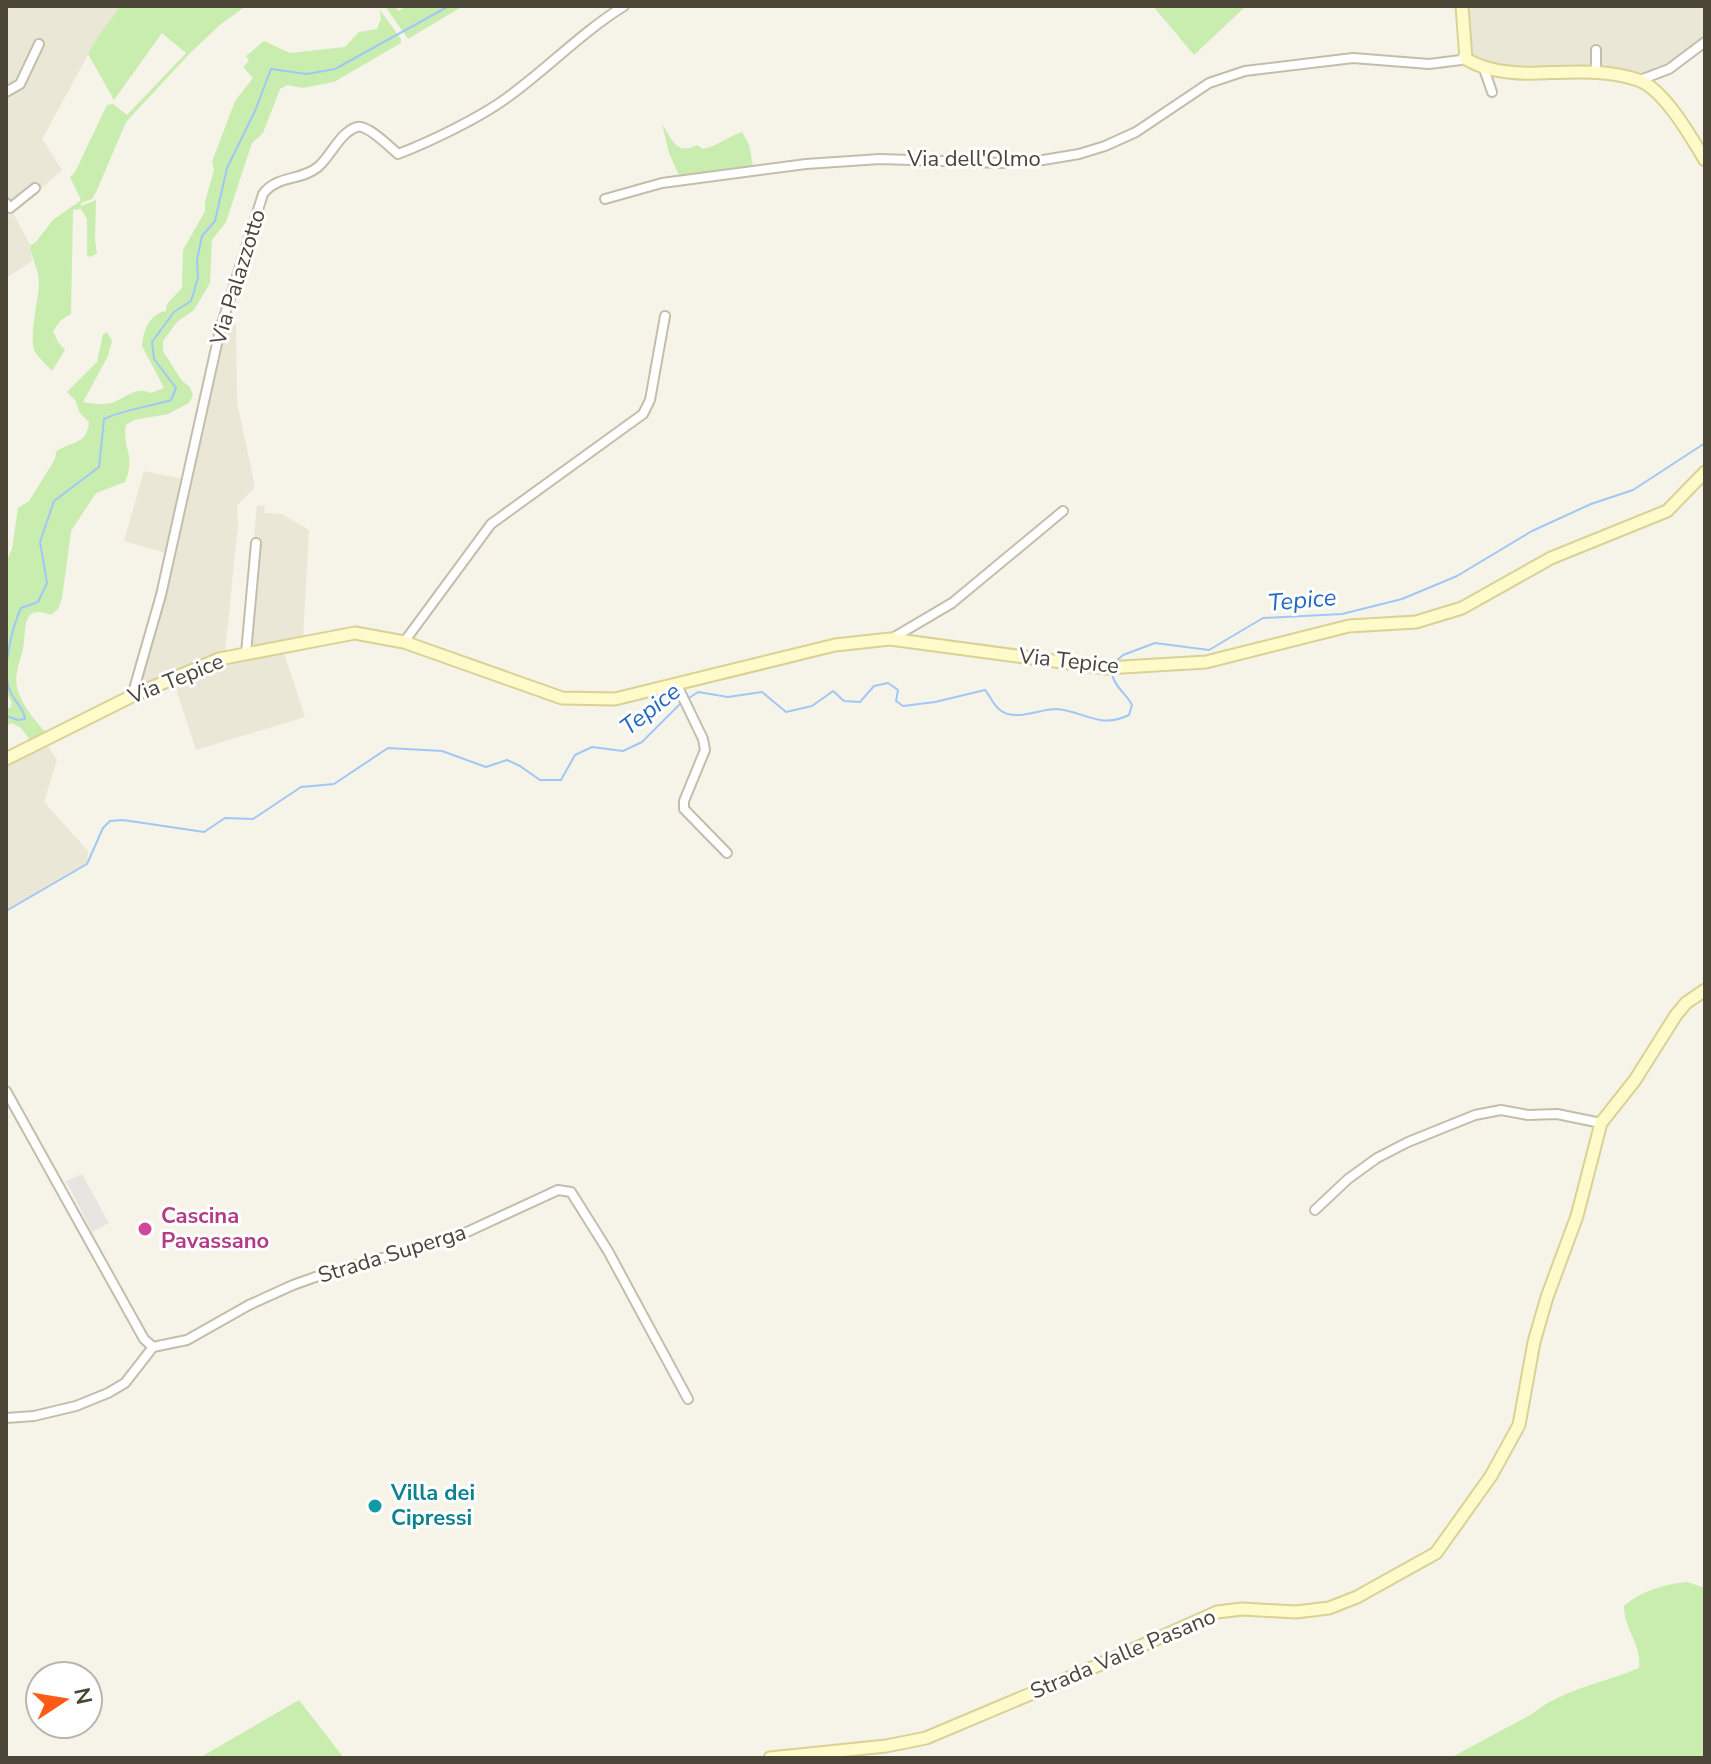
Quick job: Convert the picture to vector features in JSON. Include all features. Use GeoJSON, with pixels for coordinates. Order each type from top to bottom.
{"type":"FeatureCollection","features":[{"type":"Feature","properties":{"kind":"street","name":"Via Palazzotto"},"geometry":{"type":"LineString","coordinates":[[132,696],[161,595],[220,330],[263,194],[269,185],[309,173],[347,133],[358,126],[365,127],[398,154],[420,146],[505,99],[597,23],[624,6]]}},
{"type":"Feature","properties":{"kind":"street"},"geometry":{"type":"LineString","coordinates":[[1462,6],[1466,59],[1483,66],[1520,73],[1596,74],[1640,80],[1669,69],[1705,42]]}},
{"type":"Feature","properties":{"kind":"street"},"geometry":{"type":"LineString","coordinates":[[6,92],[20,84],[39,44]]}},
{"type":"Feature","properties":{"kind":"street"},"geometry":{"type":"LineString","coordinates":[[1596,50],[1596,74]]}},
{"type":"Feature","properties":{"kind":"street","name":"Via dell'Olmo"},"geometry":{"type":"LineString","coordinates":[[605,199],[662,183],[806,164],[880,159],[1016,163],[1079,154],[1136,132],[1209,83],[1233,74],[1353,58],[1429,64],[1461,60],[1464,55]]}},
{"type":"Feature","properties":{"kind":"street"},"geometry":{"type":"LineString","coordinates":[[1483,66],[1492,92]]}},
{"type":"Feature","properties":{"kind":"street"},"geometry":{"type":"LineString","coordinates":[[1640,80],[1671,108],[1705,160]]}},
{"type":"Feature","properties":{"kind":"street"},"geometry":{"type":"LineString","coordinates":[[6,203],[10,208],[35,188]]}},
{"type":"Feature","properties":{"kind":"street"},"geometry":{"type":"LineString","coordinates":[[404,642],[491,524],[643,414],[650,400],[665,316]]}},
{"type":"Feature","properties":{"kind":"street","name":"Via Tepice"},"geometry":{"type":"LineString","coordinates":[[6,759],[184,671],[219,659],[355,633],[404,642],[562,698],[615,699],[835,645],[890,639],[1106,668],[1206,662],[1349,626],[1416,622],[1462,608],[1551,558],[1667,511],[1705,472]]}},
{"type":"Feature","properties":{"kind":"street"},"geometry":{"type":"LineString","coordinates":[[890,639],[952,603],[1063,511]]}},
{"type":"Feature","properties":{"kind":"street"},"geometry":{"type":"LineString","coordinates":[[246,653],[256,543]]}},
{"type":"Feature","properties":{"kind":"street"},"geometry":{"type":"LineString","coordinates":[[676,683],[705,750],[684,801],[684,809],[727,853]]}},
{"type":"Feature","properties":{"kind":"street"},"geometry":{"type":"LineString","coordinates":[[1315,1210],[1348,1179],[1377,1158],[1475,1115],[1501,1110],[1528,1115],[1557,1114],[1601,1123],[1635,1080],[1676,1015],[1686,1003],[1705,990]]}},
{"type":"Feature","properties":{"kind":"street"},"geometry":{"type":"LineString","coordinates":[[6,1091],[120,1298],[144,1339],[153,1347],[125,1383],[108,1393],[76,1406],[34,1416],[6,1418]]}},
{"type":"Feature","properties":{"kind":"street","name":"Strada Valle Pasano"},"geometry":{"type":"LineString","coordinates":[[770,1758],[886,1746],[926,1738],[1217,1612],[1242,1609],[1296,1612],[1329,1608],[1357,1597],[1430,1557],[1441,1547],[1491,1476],[1519,1425],[1534,1342],[1577,1216],[1601,1123]]}},
{"type":"Feature","properties":{"kind":"street","name":"Strada Superga"},"geometry":{"type":"LineString","coordinates":[[153,1347],[187,1340],[249,1305],[293,1285],[454,1238],[558,1190],[571,1192],[594,1228],[688,1399]]}},
{"type":"Feature","properties":{"kind":"shaded area"},"geometry":{"type":"Polygon","coordinates":[[[6,6],[121,6],[99,35],[42,139],[62,170],[13,213],[30,245],[32,261],[6,278],[6,6]]]}},
{"type":"Feature","properties":{"kind":"shaded area"},"geometry":{"type":"Polygon","coordinates":[[[1473,6],[1705,6],[1705,38],[1667,65],[1639,74],[1581,67],[1518,68],[1468,56],[1466,16],[1473,6]]]}},
{"type":"Feature","properties":{"kind":"shaded area"},"geometry":{"type":"Polygon","coordinates":[[[220,319],[236,324],[237,402],[255,487],[237,506],[238,524],[225,653],[243,650],[257,505],[265,506],[264,513],[282,514],[309,530],[303,639],[283,650],[305,717],[196,750],[173,680],[130,691],[166,553],[124,541],[144,471],[183,479],[220,319]]]}},
{"type":"Feature","properties":{"kind":"shaded area"},"geometry":{"type":"Polygon","coordinates":[[[40,735],[57,760],[44,802],[88,851],[87,864],[6,911],[6,752],[40,735]]]}},
{"type":"Feature","properties":{"kind":"shaded area"},"geometry":{"type":"Polygon","coordinates":[[[82,1174],[109,1223],[92,1232],[66,1181],[82,1174]]]}},
{"type":"Feature","properties":{"kind":"green space"},"geometry":{"type":"Polygon","coordinates":[[[121,6],[246,6],[192,51],[126,122],[92,199],[81,203],[81,206],[96,200],[97,253],[91,257],[87,255],[87,219],[81,209],[73,210],[71,314],[61,320],[53,331],[65,350],[52,371],[33,346],[39,282],[30,245],[53,220],[81,200],[70,177],[107,105],[113,104],[127,115],[186,53],[162,33],[114,100],[88,54],[121,6]]]}},
{"type":"Feature","properties":{"kind":"green space"},"geometry":{"type":"Polygon","coordinates":[[[385,6],[395,6],[398,11],[407,6],[463,6],[408,39],[385,6]]]}},
{"type":"Feature","properties":{"kind":"green space"},"geometry":{"type":"Polygon","coordinates":[[[1153,6],[1246,6],[1194,55],[1153,6]]]}},
{"type":"Feature","properties":{"kind":"green space"},"geometry":{"type":"Polygon","coordinates":[[[380,10],[401,43],[334,82],[303,88],[287,85],[280,89],[263,133],[252,143],[226,222],[212,240],[210,283],[194,310],[177,322],[163,341],[163,351],[193,395],[189,403],[168,414],[134,420],[126,425],[125,440],[130,465],[125,482],[96,493],[71,531],[58,609],[51,615],[34,613],[27,621],[17,686],[26,708],[46,733],[30,740],[21,728],[12,723],[6,726],[6,708],[10,708],[12,703],[6,692],[6,562],[12,549],[18,508],[29,501],[55,459],[56,452],[81,439],[88,430],[89,422],[67,392],[97,362],[103,334],[107,332],[112,341],[108,356],[83,402],[109,404],[136,392],[151,393],[164,388],[142,346],[144,334],[152,319],[166,311],[167,304],[182,288],[183,250],[205,211],[214,170],[212,162],[235,101],[253,78],[243,67],[249,61],[246,56],[264,41],[290,53],[345,47],[359,32],[377,29],[380,10]]]}},
{"type":"Feature","properties":{"kind":"green space"},"geometry":{"type":"Polygon","coordinates":[[[662,124],[675,144],[684,148],[697,145],[708,148],[742,132],[749,145],[753,166],[680,178],[669,153],[662,124]]]}},
{"type":"Feature","properties":{"kind":"green space"},"geometry":{"type":"Polygon","coordinates":[[[1687,1582],[1705,1588],[1705,1758],[1450,1758],[1556,1698],[1639,1668],[1638,1652],[1624,1606],[1653,1589],[1687,1582]]]}},
{"type":"Feature","properties":{"kind":"green space"},"geometry":{"type":"Polygon","coordinates":[[[299,1700],[344,1758],[199,1758],[299,1700]]]}},
{"type":"Feature","properties":{"kind":"waterway"},"geometry":{"type":"LineString","coordinates":[[6,716],[25,719],[10,691],[7,661],[21,608],[38,602],[47,583],[40,542],[54,501],[99,467],[104,419],[171,400],[176,388],[154,359],[152,342],[174,312],[191,301],[198,278],[197,260],[202,236],[215,221],[227,168],[255,111],[271,69],[307,74],[335,69],[449,6]]}},
{"type":"Feature","properties":{"kind":"waterway","name":"Tepice"},"geometry":{"type":"LineString","coordinates":[[1114,663],[1123,655],[1155,643],[1209,650],[1263,618],[1342,614],[1402,599],[1457,576],[1532,531],[1591,504],[1633,490],[1705,443]]}},
{"type":"Feature","properties":{"kind":"waterway","name":"Tepice"},"geometry":{"type":"LineString","coordinates":[[689,698],[698,692],[728,697],[762,692],[786,712],[812,706],[833,691],[844,701],[860,702],[874,686],[888,683],[898,690],[896,701],[903,706],[985,690],[1000,710],[1013,715],[1056,709],[1109,721],[1129,715],[1132,705],[1112,674]]}},
{"type":"Feature","properties":{"kind":"waterway","name":"Tepice"},"geometry":{"type":"LineString","coordinates":[[6,911],[87,864],[103,828],[110,821],[123,820],[204,832],[225,818],[253,819],[301,787],[334,784],[388,748],[442,751],[486,767],[507,760],[540,780],[561,780],[575,755],[592,747],[623,751],[642,742],[683,701]]}},
{"type":"Feature","properties":{"kind":"place","name":"Cascina Pavassano"},"geometry":{"type":"Point","coordinates":[145,1229]}},
{"type":"Feature","properties":{"kind":"place","name":"Villa dei Cipressi"},"geometry":{"type":"Point","coordinates":[375,1506]}}]}
